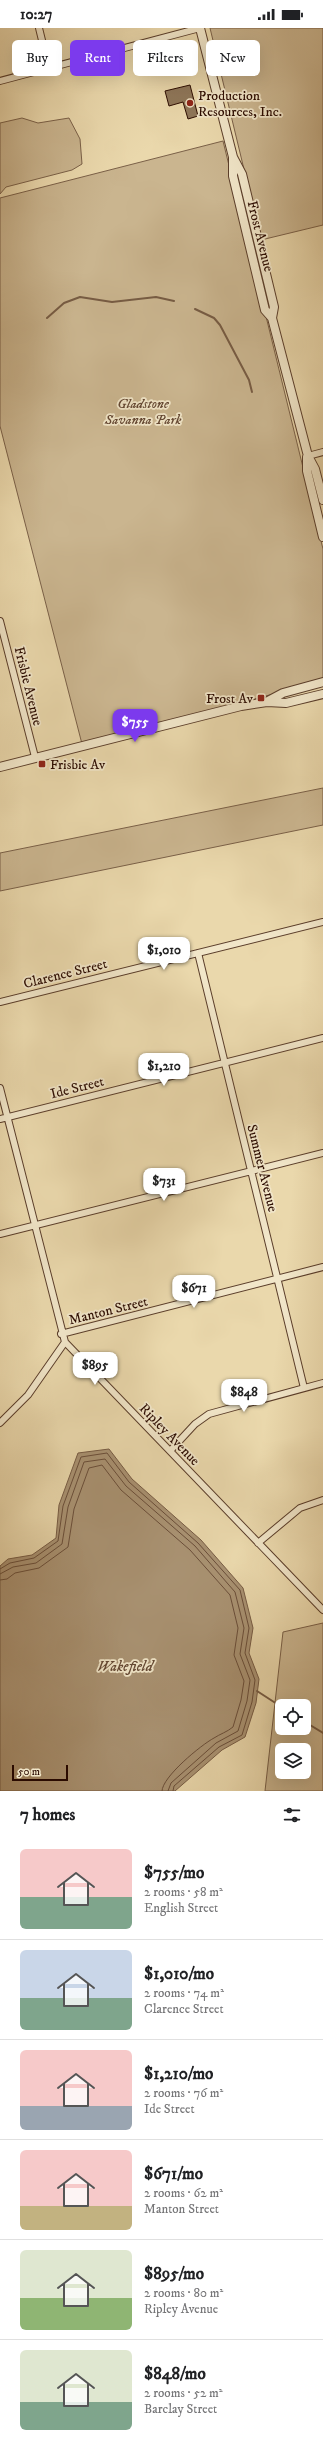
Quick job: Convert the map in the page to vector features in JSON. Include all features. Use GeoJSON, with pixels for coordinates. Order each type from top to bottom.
{"type":"FeatureCollection","features":[{"type":"Feature","properties":{"kind":"street"},"geometry":{"type":"LineString","coordinates":[[39,28],[42,40]]}},
{"type":"Feature","properties":{"kind":"street"},"geometry":{"type":"LineString","coordinates":[[62,65],[200,28]]}},
{"type":"Feature","properties":{"kind":"street","name":"Frost Avenue"},"geometry":{"type":"LineString","coordinates":[[200,28],[233,157],[242,174],[274,307],[272,318],[308,456],[314,469],[323,500]]}},
{"type":"Feature","properties":{"kind":"street"},"geometry":{"type":"LineString","coordinates":[[0,81],[20,76]]}},
{"type":"Feature","properties":{"kind":"street"},"geometry":{"type":"LineString","coordinates":[[308,456],[323,452]]}},
{"type":"Feature","properties":{"kind":"street","name":"Frost Avenue"},"geometry":{"type":"LineString","coordinates":[[308,456],[307,471],[323,537]]}},
{"type":"Feature","properties":{"kind":"street","name":"Frisbie Avenue"},"geometry":{"type":"LineString","coordinates":[[0,621],[35,757]]}},
{"type":"Feature","properties":{"kind":"street"},"geometry":{"type":"LineString","coordinates":[[267,702],[283,693],[323,682]]}},
{"type":"Feature","properties":{"kind":"street"},"geometry":{"type":"LineString","coordinates":[[0,767],[241,706],[267,702],[286,703],[323,694]]}},
{"type":"Feature","properties":{"kind":"street","name":"Clarence Street"},"geometry":{"type":"LineString","coordinates":[[0,1002],[323,922]]}},
{"type":"Feature","properties":{"kind":"street","name":"Summer Avenue"},"geometry":{"type":"LineString","coordinates":[[198,953],[304,1388]]}},
{"type":"Feature","properties":{"kind":"street","name":"Ide Street"},"geometry":{"type":"LineString","coordinates":[[0,1119],[323,1038]]}},
{"type":"Feature","properties":{"kind":"street","name":"Ripley Avenue"},"geometry":{"type":"LineString","coordinates":[[0,1088],[61,1334],[65,1342],[323,1610]]}},
{"type":"Feature","properties":{"kind":"street"},"geometry":{"type":"LineString","coordinates":[[0,1234],[323,1153]]}},
{"type":"Feature","properties":{"kind":"street","name":"Manton Street"},"geometry":{"type":"LineString","coordinates":[[61,1334],[323,1267]]}},
{"type":"Feature","properties":{"kind":"street"},"geometry":{"type":"LineString","coordinates":[[0,1423],[28,1395],[65,1342]]}},
{"type":"Feature","properties":{"kind":"street"},"geometry":{"type":"LineString","coordinates":[[170,1451],[209,1414],[323,1384]]}},
{"type":"Feature","properties":{"kind":"street"},"geometry":{"type":"LineString","coordinates":[[258,1543],[300,1508],[323,1500]]}},
{"type":"Feature","properties":{"kind":"green space"},"geometry":{"type":"Polygon","coordinates":[[[210,28],[323,28],[323,225],[261,240],[222,76],[260,76],[260,40],[213,40],[210,28]]]}},
{"type":"Feature","properties":{"kind":"green space"},"geometry":{"type":"Polygon","coordinates":[[[22,118],[38,123],[69,118],[80,139],[82,164],[72,170],[6,187],[0,194],[0,123],[22,118]]]}},
{"type":"Feature","properties":{"kind":"green space","name":"Gladstone Savanna Park"},"geometry":{"type":"Polygon","coordinates":[[[223,141],[323,549],[323,681],[82,744],[0,426],[0,198],[223,141]]]}},
{"type":"Feature","properties":{"kind":"green space"},"geometry":{"type":"Polygon","coordinates":[[[323,788],[323,825],[0,891],[0,853],[323,788]]]}},
{"type":"Feature","properties":{"kind":"green space"},"geometry":{"type":"Polygon","coordinates":[[[323,1623],[323,1791],[265,1791],[275,1703],[275,1735],[311,1735],[311,1699],[275,1699],[283,1632],[323,1623]]]}},
{"type":"Feature","properties":{"kind":"water","name":"Wakefield"},"geometry":{"type":"Polygon","coordinates":[[[109,1449],[132,1479],[201,1540],[243,1588],[253,1628],[249,1653],[259,1679],[256,1703],[245,1737],[222,1750],[175,1791],[0,1791],[0,1566],[8,1559],[32,1555],[56,1538],[59,1505],[78,1453],[109,1449]]]}},
{"type":"Feature","properties":{"kind":"building","name":"Production Resources, Inc."},"geometry":{"type":"Polygon","coordinates":[[[190,85],[198,116],[188,119],[183,102],[169,106],[165,91],[190,85]]]}},
{"type":"Feature","properties":{"kind":"waterway"},"geometry":{"type":"LineString","coordinates":[[47,318],[64,303],[80,297],[112,302],[156,297],[174,301]]}},
{"type":"Feature","properties":{"kind":"waterway"},"geometry":{"type":"LineString","coordinates":[[195,309],[214,318],[220,325],[249,380],[252,392]]}},
{"type":"Feature","properties":{"kind":"waterway"},"geometry":{"type":"LineString","coordinates":[[257,1691],[275,1703]]}},
{"type":"Feature","properties":{"kind":"waterway"},"geometry":{"type":"LineString","coordinates":[[311,1726],[323,1733]]}},
{"type":"Feature","properties":{"kind":"place","name":"Production Resources, Inc."},"geometry":{"type":"Point","coordinates":[190,103]}},
{"type":"Feature","properties":{"kind":"place","name":"Frost Av"},"geometry":{"type":"Point","coordinates":[261,698]}},
{"type":"Feature","properties":{"kind":"place","name":"Frisbie Av"},"geometry":{"type":"Point","coordinates":[42,764]}}]}
